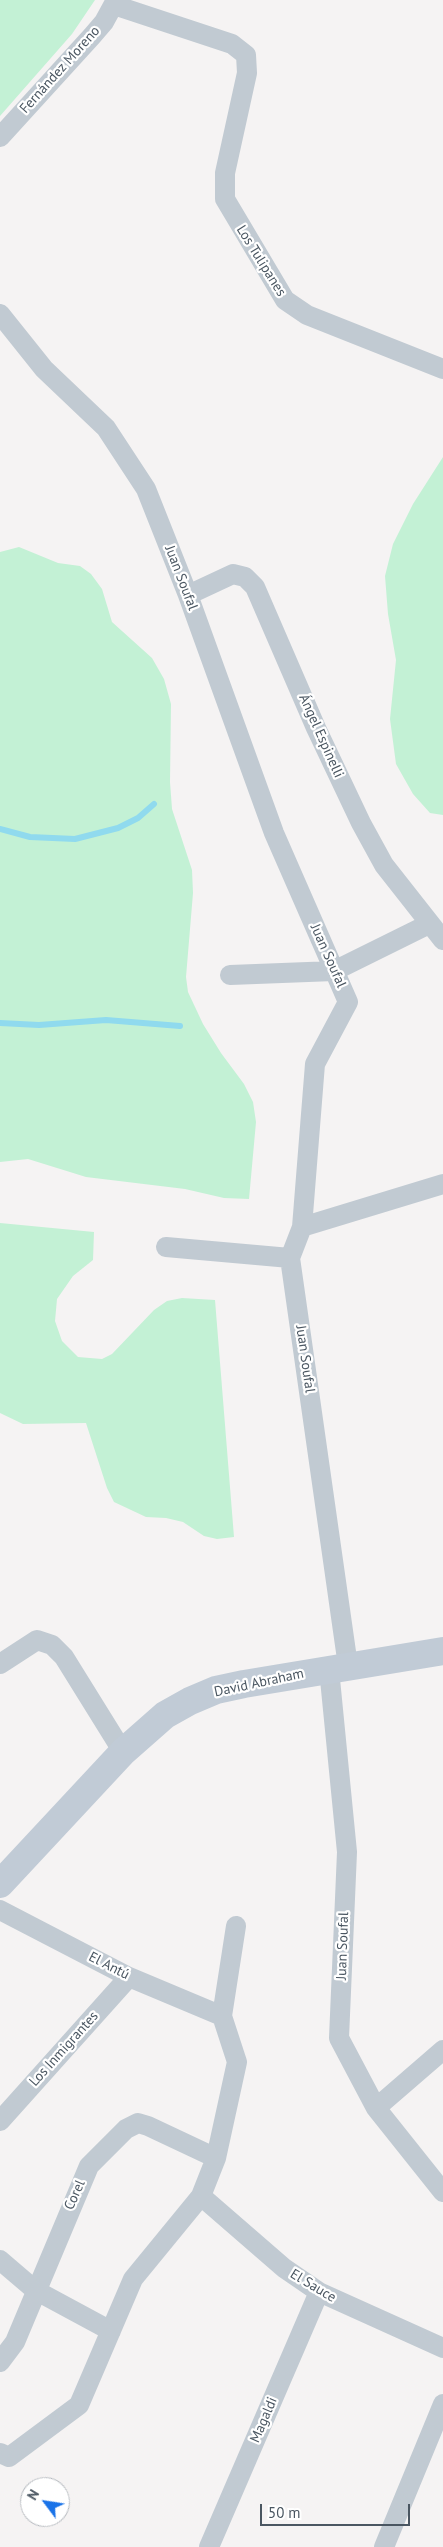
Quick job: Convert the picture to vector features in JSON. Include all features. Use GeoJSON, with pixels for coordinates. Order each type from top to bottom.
{"type":"FeatureCollection","features":[{"type":"Feature","properties":{"kind":"main road","name":"David Abraham"},"geometry":{"type":"LineString","coordinates":[[0,1884],[123,1752],[165,1715],[190,1700],[216,1690],[244,1684],[443,1650]]}},
{"type":"Feature","properties":{"kind":"street","name":"Los Tulipanes"},"geometry":{"type":"LineString","coordinates":[[115,3],[232,44],[246,55],[247,72],[226,173],[225,199],[276,288],[290,304],[308,314],[443,368]]}},
{"type":"Feature","properties":{"kind":"street","name":"Fernández Moreno"},"geometry":{"type":"LineString","coordinates":[[0,137],[92,36],[115,3]]}},
{"type":"Feature","properties":{"kind":"street","name":"Juan Soufal"},"geometry":{"type":"LineString","coordinates":[[0,314],[44,370],[106,428],[146,489],[188,595],[274,833],[348,1002],[315,1064],[302,1226],[290,1258],[338,1668],[347,1852],[339,2038],[376,2108],[443,2192]]}},
{"type":"Feature","properties":{"kind":"street","name":"Ángel Espinelli"},"geometry":{"type":"LineString","coordinates":[[188,595],[233,574],[245,577],[255,587],[316,728],[361,823],[384,865],[443,940]]}},
{"type":"Feature","properties":{"kind":"street"},"geometry":{"type":"LineString","coordinates":[[230,975],[334,971],[429,924]]}},
{"type":"Feature","properties":{"kind":"street"},"geometry":{"type":"LineString","coordinates":[[302,1226],[443,1184]]}},
{"type":"Feature","properties":{"kind":"street"},"geometry":{"type":"LineString","coordinates":[[166,1247],[290,1258]]}},
{"type":"Feature","properties":{"kind":"street"},"geometry":{"type":"LineString","coordinates":[[0,1664],[37,1640],[52,1645],[64,1657],[123,1752]]}},
{"type":"Feature","properties":{"kind":"street","name":"El Antú"},"geometry":{"type":"LineString","coordinates":[[0,1910],[129,1976],[222,2016]]}},
{"type":"Feature","properties":{"kind":"street"},"geometry":{"type":"LineString","coordinates":[[0,2453],[9,2457],[78,2405],[133,2280],[202,2196],[216,2158],[236,2062],[222,2016],[236,1926]]}},
{"type":"Feature","properties":{"kind":"street","name":"Los Inmigrantes"},"geometry":{"type":"LineString","coordinates":[[0,2121],[129,1976]]}},
{"type":"Feature","properties":{"kind":"street"},"geometry":{"type":"LineString","coordinates":[[376,2108],[443,2050]]}},
{"type":"Feature","properties":{"kind":"street","name":"Corel"},"geometry":{"type":"LineString","coordinates":[[0,2362],[15,2342],[88,2166],[126,2129],[138,2123],[148,2126],[216,2158]]}},
{"type":"Feature","properties":{"kind":"street","name":"El Sauce"},"geometry":{"type":"LineString","coordinates":[[202,2196],[284,2268],[319,2292],[443,2348]]}},
{"type":"Feature","properties":{"kind":"street"},"geometry":{"type":"LineString","coordinates":[[0,2260],[35,2290],[111,2331]]}},
{"type":"Feature","properties":{"kind":"street","name":"Magaldi"},"geometry":{"type":"LineString","coordinates":[[210,2547],[319,2292]]}},
{"type":"Feature","properties":{"kind":"street"},"geometry":{"type":"LineString","coordinates":[[384,2547],[443,2404]]}},
{"type":"Feature","properties":{"kind":"green space"},"geometry":{"type":"Polygon","coordinates":[[[0,0],[95,0],[72,34],[0,116],[0,0]]]}},
{"type":"Feature","properties":{"kind":"green space"},"geometry":{"type":"Polygon","coordinates":[[[443,457],[443,815],[430,813],[413,794],[396,764],[390,719],[396,660],[388,614],[385,576],[393,544],[413,504],[443,457]]]}},
{"type":"Feature","properties":{"kind":"green space"},"geometry":{"type":"Polygon","coordinates":[[[19,547],[58,563],[80,566],[91,574],[102,589],[112,622],[152,658],[164,679],[171,704],[170,782],[172,809],[192,870],[193,893],[186,977],[188,992],[203,1024],[244,1084],[253,1102],[256,1122],[249,1199],[224,1198],[185,1189],[86,1177],[28,1159],[0,1162],[0,552],[19,547]]]}},
{"type":"Feature","properties":{"kind":"green space"},"geometry":{"type":"Polygon","coordinates":[[[0,1223],[94,1232],[93,1260],[73,1276],[57,1299],[55,1321],[62,1341],[78,1357],[102,1359],[112,1354],[154,1310],[167,1301],[182,1298],[215,1300],[234,1537],[217,1539],[204,1536],[183,1522],[166,1518],[146,1517],[114,1502],[107,1488],[86,1423],[23,1424],[0,1413],[0,1223]]]}},
{"type":"Feature","properties":{"kind":"waterway"},"geometry":{"type":"LineString","coordinates":[[0,829],[30,837],[75,839],[118,828],[138,818],[154,804]]}},
{"type":"Feature","properties":{"kind":"waterway"},"geometry":{"type":"LineString","coordinates":[[0,1023],[39,1025],[106,1020],[180,1026]]}}]}
